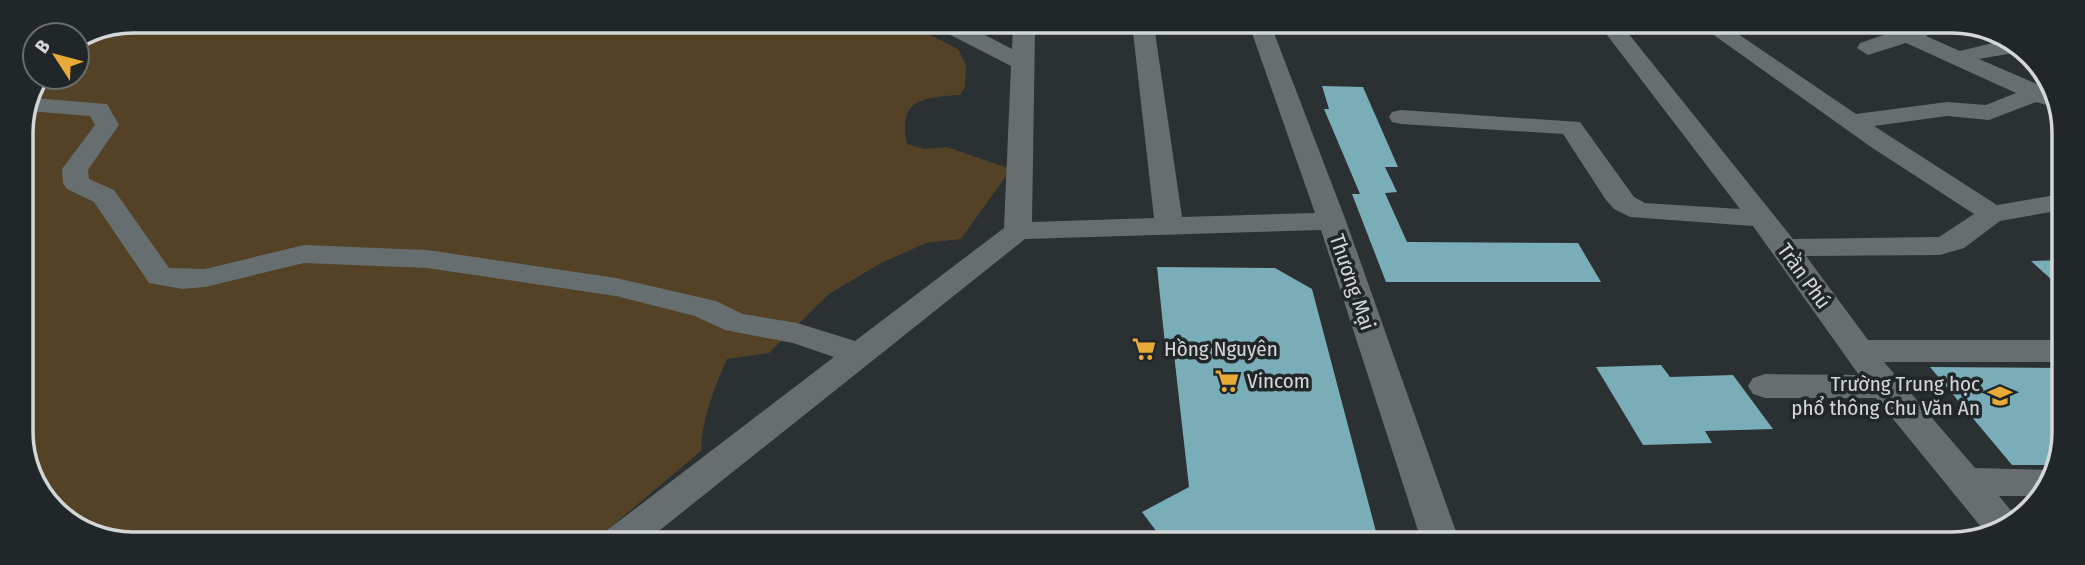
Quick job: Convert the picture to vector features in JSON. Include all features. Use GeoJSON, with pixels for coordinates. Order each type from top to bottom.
{"type":"FeatureCollection","features":[{"type":"Feature","properties":{"kind":"street"},"geometry":{"type":"LineString","coordinates":[[964,33],[1023,63]]}},
{"type":"Feature","properties":{"kind":"street"},"geometry":{"type":"LineString","coordinates":[[1018,231],[1024,33]]}},
{"type":"Feature","properties":{"kind":"street"},"geometry":{"type":"LineString","coordinates":[[1144,33],[1169,226]]}},
{"type":"Feature","properties":{"kind":"street","name":"Thương Mại"},"geometry":{"type":"LineString","coordinates":[[1263,33],[1332,222],[1437,532]]}},
{"type":"Feature","properties":{"kind":"street","name":"Trần Phú"},"geometry":{"type":"LineString","coordinates":[[1617,33],[1785,248],[1885,387],[1998,520]]}},
{"type":"Feature","properties":{"kind":"street"},"geometry":{"type":"LineString","coordinates":[[1722,33],[1851,122],[1992,214]]}},
{"type":"Feature","properties":{"kind":"street"},"geometry":{"type":"LineString","coordinates":[[1868,48],[1915,33]]}},
{"type":"Feature","properties":{"kind":"street"},"geometry":{"type":"LineString","coordinates":[[1908,36],[2044,96]]}},
{"type":"Feature","properties":{"kind":"street"},"geometry":{"type":"LineString","coordinates":[[1960,58],[2001,47]]}},
{"type":"Feature","properties":{"kind":"street"},"geometry":{"type":"LineString","coordinates":[[1851,122],[1947,108],[1989,113],[2045,99]]}},
{"type":"Feature","properties":{"kind":"street"},"geometry":{"type":"LineString","coordinates":[[38,105],[98,109],[107,125],[92,150],[75,169],[76,183],[104,196],[159,276],[182,280],[205,278],[304,254],[427,259],[616,287],[705,308],[736,323],[797,333],[859,354]]}},
{"type":"Feature","properties":{"kind":"street"},"geometry":{"type":"LineString","coordinates":[[1401,117],[1571,127],[1624,203],[1640,211],[1760,218]]}},
{"type":"Feature","properties":{"kind":"street"},"geometry":{"type":"LineString","coordinates":[[1785,248],[1940,246],[1954,242],[1992,214],[2052,204]]}},
{"type":"Feature","properties":{"kind":"street"},"geometry":{"type":"LineString","coordinates":[[632,532],[1018,231],[1332,222]]}},
{"type":"Feature","properties":{"kind":"street"},"geometry":{"type":"LineString","coordinates":[[1858,351],[2052,351]]}},
{"type":"Feature","properties":{"kind":"street"},"geometry":{"type":"LineString","coordinates":[[1765,386],[1885,387]]}},
{"type":"Feature","properties":{"kind":"street"},"geometry":{"type":"LineString","coordinates":[[1968,482],[2038,482]]}},
{"type":"Feature","properties":{"kind":"shaded area"},"geometry":{"type":"Polygon","coordinates":[[[133,33],[926,33],[958,49],[966,65],[965,87],[960,95],[935,97],[916,103],[906,118],[907,144],[924,149],[947,147],[1011,169],[961,239],[926,243],[881,263],[829,294],[769,353],[727,359],[710,404],[701,451],[605,532],[133,532],[101,526],[78,515],[62,503],[47,482],[35,452],[33,126],[43,91],[91,91],[91,43],[113,35],[133,33]]]}},
{"type":"Feature","properties":{"kind":"building"},"geometry":{"type":"Polygon","coordinates":[[[1322,86],[1363,87],[1398,167],[1385,167],[1397,192],[1385,193],[1407,242],[1578,243],[1601,282],[1386,282],[1352,194],[1360,194],[1324,109],[1329,109],[1322,86]]]}},
{"type":"Feature","properties":{"kind":"building"},"geometry":{"type":"Polygon","coordinates":[[[2052,260],[2052,280],[2031,261],[2052,260]]]}},
{"type":"Feature","properties":{"kind":"building"},"geometry":{"type":"Polygon","coordinates":[[[1157,267],[1275,268],[1312,289],[1376,532],[1157,532],[1142,512],[1189,487],[1174,354],[1166,354],[1157,267]]]}},
{"type":"Feature","properties":{"kind":"building"},"geometry":{"type":"Polygon","coordinates":[[[1661,365],[1670,377],[1733,375],[1773,429],[1705,431],[1712,443],[1643,445],[1596,367],[1661,365]]]}},
{"type":"Feature","properties":{"kind":"building"},"geometry":{"type":"Polygon","coordinates":[[[1930,367],[2052,368],[2052,432],[2046,465],[2012,465],[1930,367]]]}},
{"type":"Feature","properties":{"kind":"place","name":"Hồng Nguyên"},"geometry":{"type":"Point","coordinates":[1144,349]}},
{"type":"Feature","properties":{"kind":"place","name":"Vincom"},"geometry":{"type":"Point","coordinates":[1227,381]}},
{"type":"Feature","properties":{"kind":"place","name":"Trường Trung học phổ thông Chu Văn An"},"geometry":{"type":"Point","coordinates":[2000,396]}}]}
